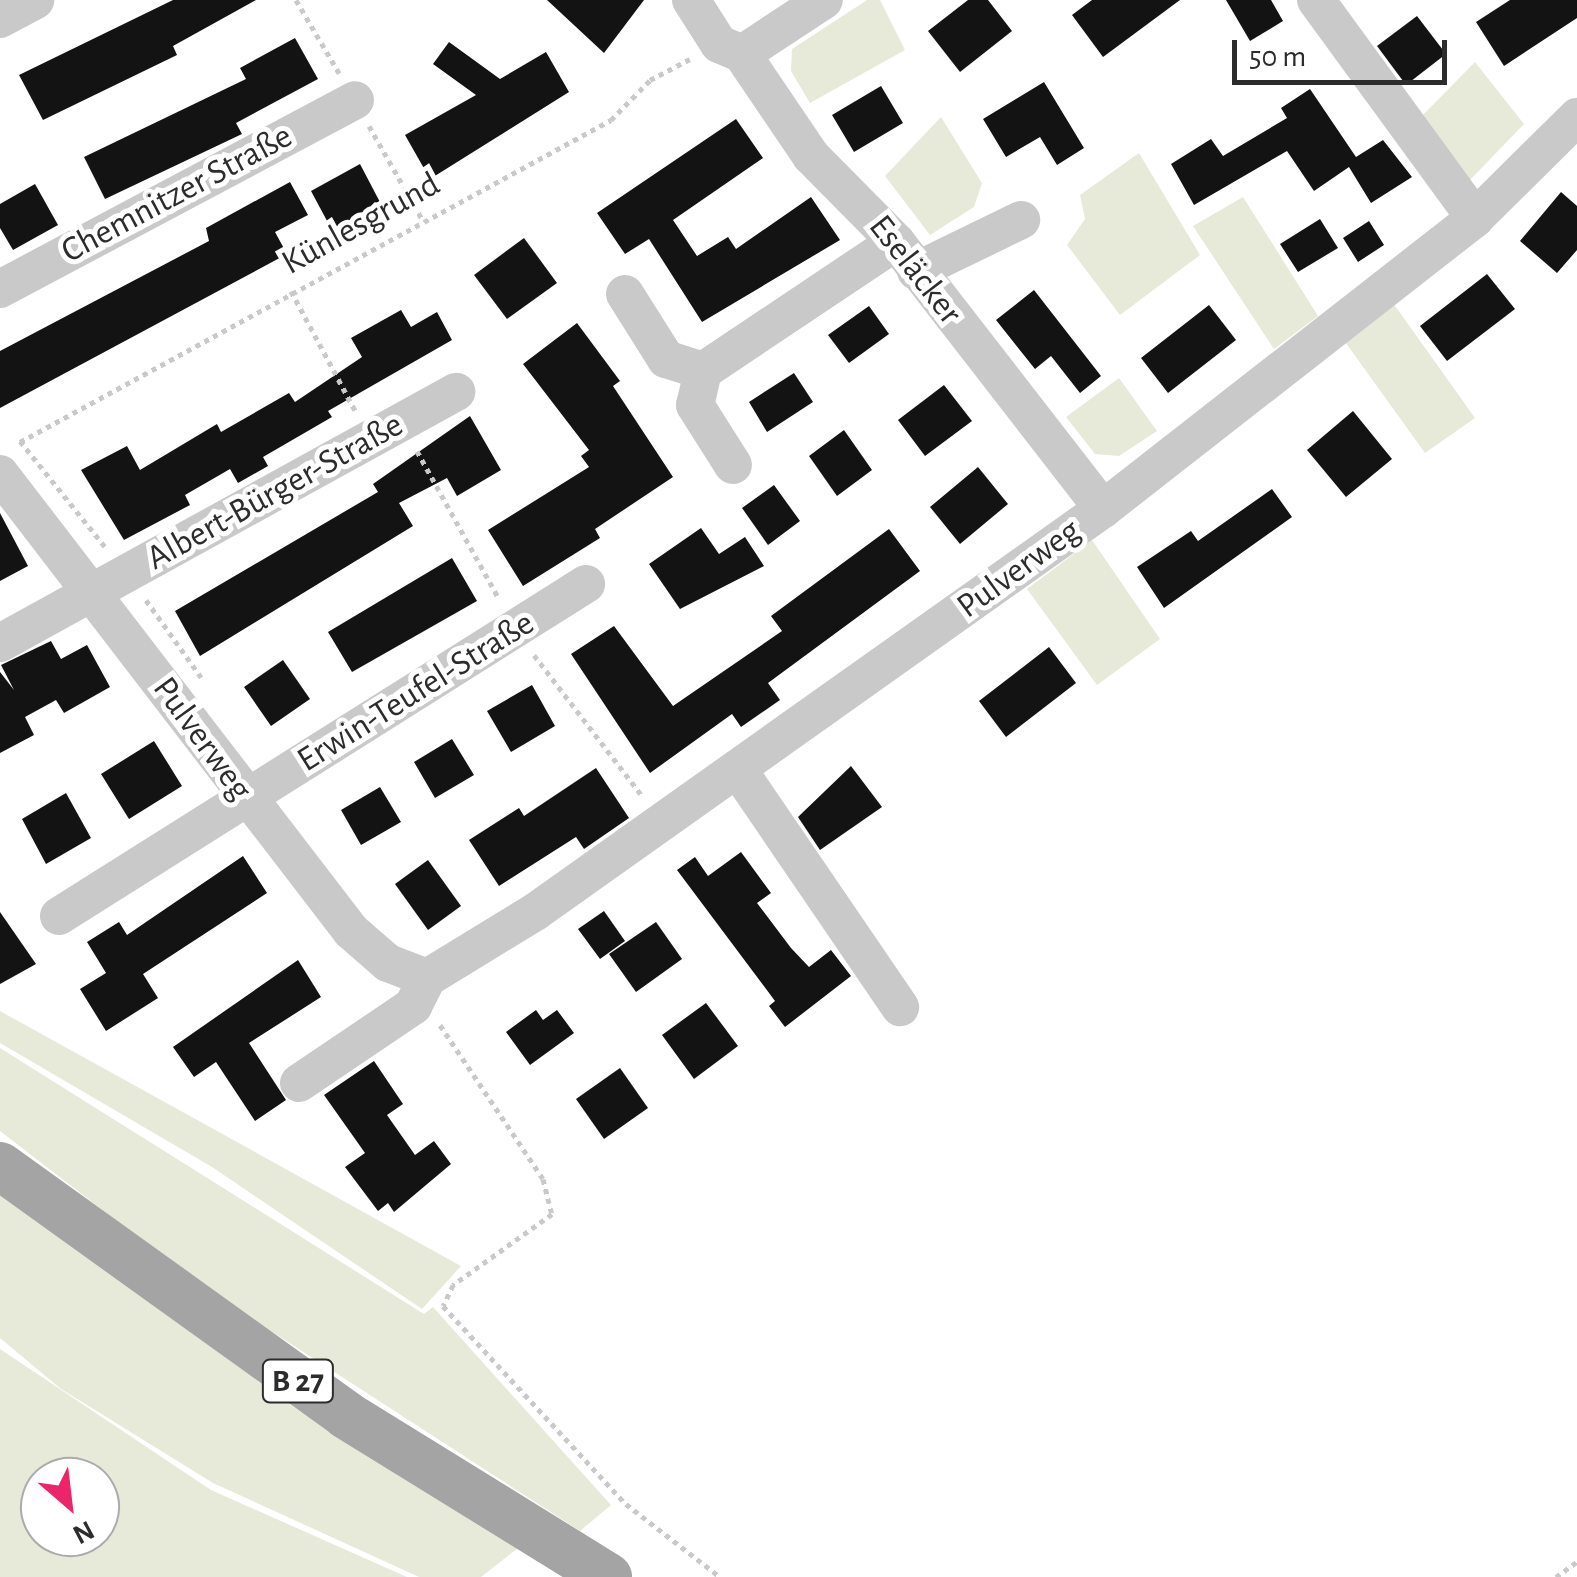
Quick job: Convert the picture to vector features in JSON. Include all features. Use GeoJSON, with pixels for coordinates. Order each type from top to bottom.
{"type":"FeatureCollection","features":[{"type":"Feature","properties":{"kind":"main road","name":"B 27"},"geometry":{"type":"LineString","coordinates":[[0,1166],[346,1414],[608,1577]]}},
{"type":"Feature","properties":{"kind":"street"},"geometry":{"type":"LineString","coordinates":[[0,18],[35,0]]}},
{"type":"Feature","properties":{"kind":"street","name":"Eseläcker"},"geometry":{"type":"LineString","coordinates":[[690,0],[811,156],[906,256],[1103,509]]}},
{"type":"Feature","properties":{"kind":"street"},"geometry":{"type":"LineString","coordinates":[[731,49],[824,0]]}},
{"type":"Feature","properties":{"kind":"street"},"geometry":{"type":"LineString","coordinates":[[1316,0],[1475,218]]}},
{"type":"Feature","properties":{"kind":"street","name":"Chemnitzer Straße"},"geometry":{"type":"LineString","coordinates":[[0,289],[355,100]]}},
{"type":"Feature","properties":{"kind":"street","name":"Pulverweg"},"geometry":{"type":"LineString","coordinates":[[299,1083],[413,1006],[427,978],[663,823],[1103,509],[1475,218],[1577,117]]}},
{"type":"Feature","properties":{"kind":"street"},"geometry":{"type":"LineString","coordinates":[[625,294],[666,359],[703,370],[906,256],[1021,220]]}},
{"type":"Feature","properties":{"kind":"street"},"geometry":{"type":"LineString","coordinates":[[703,370],[695,405],[733,465]]}},
{"type":"Feature","properties":{"kind":"street","name":"Albert-Bürger-Straße"},"geometry":{"type":"LineString","coordinates":[[0,643],[456,392]]}},
{"type":"Feature","properties":{"kind":"street","name":"Pulverweg"},"geometry":{"type":"LineString","coordinates":[[0,474],[93,590],[246,798],[351,931],[388,963],[427,978]]}},
{"type":"Feature","properties":{"kind":"street","name":"Erwin-Teufel-Straße"},"geometry":{"type":"LineString","coordinates":[[59,916],[586,584]]}},
{"type":"Feature","properties":{"kind":"street"},"geometry":{"type":"LineString","coordinates":[[739,770],[900,1007]]}},
{"type":"Feature","properties":{"kind":"path","name":"Künlesgrund"},"geometry":{"type":"LineString","coordinates":[[20,441],[611,120],[650,80],[731,49]]}},
{"type":"Feature","properties":{"kind":"path"},"geometry":{"type":"LineString","coordinates":[[291,292],[515,629],[663,823]]}},
{"type":"Feature","properties":{"kind":"path"},"geometry":{"type":"LineString","coordinates":[[427,978],[442,1034],[551,1197],[544,1225],[442,1296],[461,1326],[626,1504],[720,1577]]}},
{"type":"Feature","properties":{"kind":"path"},"geometry":{"type":"LineString","coordinates":[[1556,1577],[1577,1562]]}},
{"type":"Feature","properties":{"kind":"green space"},"geometry":{"type":"Polygon","coordinates":[[[867,0],[880,0],[905,50],[810,103],[791,71],[792,49],[867,0]]]}},
{"type":"Feature","properties":{"kind":"green space"},"geometry":{"type":"Polygon","coordinates":[[[1475,62],[1524,124],[1470,180],[1419,119],[1475,62]]]}},
{"type":"Feature","properties":{"kind":"green space"},"geometry":{"type":"Polygon","coordinates":[[[941,117],[982,183],[974,207],[930,235],[885,176],[941,117]]]}},
{"type":"Feature","properties":{"kind":"green space"},"geometry":{"type":"Polygon","coordinates":[[[1139,153],[1200,255],[1120,315],[1067,245],[1085,219],[1080,195],[1139,153]]]}},
{"type":"Feature","properties":{"kind":"green space"},"geometry":{"type":"Polygon","coordinates":[[[1243,197],[1318,316],[1274,349],[1193,226],[1243,197]]]}},
{"type":"Feature","properties":{"kind":"green space"},"geometry":{"type":"Polygon","coordinates":[[[1393,303],[1475,418],[1425,453],[1343,339],[1393,303]]]}},
{"type":"Feature","properties":{"kind":"green space"},"geometry":{"type":"Polygon","coordinates":[[[1119,378],[1157,431],[1119,456],[1095,454],[1066,417],[1119,378]]]}},
{"type":"Feature","properties":{"kind":"green space"},"geometry":{"type":"Polygon","coordinates":[[[1092,540],[1160,639],[1097,685],[1027,589],[1092,540]]]}},
{"type":"Feature","properties":{"kind":"green space"},"geometry":{"type":"Polygon","coordinates":[[[0,1011],[461,1266],[422,1309],[212,1167],[0,1043],[0,1011]]]}},
{"type":"Feature","properties":{"kind":"green space"},"geometry":{"type":"Polygon","coordinates":[[[0,1048],[424,1314],[433,1307],[611,1505],[580,1531],[197,1283],[0,1131],[0,1048]]]}},
{"type":"Feature","properties":{"kind":"green space"},"geometry":{"type":"Polygon","coordinates":[[[0,1194],[298,1410],[518,1548],[481,1577],[419,1577],[213,1483],[61,1389],[0,1338],[0,1194]]]}},
{"type":"Feature","properties":{"kind":"green space"},"geometry":{"type":"Polygon","coordinates":[[[0,1349],[211,1490],[407,1577],[0,1577],[0,1349]]]}},
{"type":"Feature","properties":{"kind":"building"},"geometry":{"type":"Polygon","coordinates":[[[173,0],[256,0],[173,46],[177,55],[43,120],[19,75],[173,0]]]}},
{"type":"Feature","properties":{"kind":"building"},"geometry":{"type":"Polygon","coordinates":[[[547,0],[644,0],[604,53],[547,0]]]}},
{"type":"Feature","properties":{"kind":"building"},"geometry":{"type":"Polygon","coordinates":[[[968,0],[988,0],[1012,31],[960,72],[928,31],[968,0]]]}},
{"type":"Feature","properties":{"kind":"building"},"geometry":{"type":"Polygon","coordinates":[[[1092,0],[1180,0],[1103,57],[1072,15],[1092,0]]]}},
{"type":"Feature","properties":{"kind":"building"},"geometry":{"type":"Polygon","coordinates":[[[1226,0],[1271,0],[1283,21],[1250,41],[1226,0]]]}},
{"type":"Feature","properties":{"kind":"building"},"geometry":{"type":"Polygon","coordinates":[[[1510,0],[1577,0],[1577,18],[1504,66],[1476,22],[1510,0]]]}},
{"type":"Feature","properties":{"kind":"building"},"geometry":{"type":"Polygon","coordinates":[[[1417,16],[1446,54],[1406,85],[1377,46],[1417,16]]]}},
{"type":"Feature","properties":{"kind":"building"},"geometry":{"type":"Polygon","coordinates":[[[295,38],[318,79],[236,123],[242,134],[105,199],[84,157],[246,79],[240,68],[295,38]]]}},
{"type":"Feature","properties":{"kind":"building"},"geometry":{"type":"Polygon","coordinates":[[[449,42],[500,79],[546,52],[569,92],[430,179],[405,135],[476,95],[433,64],[449,42]]]}},
{"type":"Feature","properties":{"kind":"building"},"geometry":{"type":"Polygon","coordinates":[[[1044,82],[1084,148],[1057,165],[1040,137],[1006,157],[983,119],[1044,82]]]}},
{"type":"Feature","properties":{"kind":"building"},"geometry":{"type":"Polygon","coordinates":[[[881,86],[903,123],[854,152],[832,115],[881,86]]]}},
{"type":"Feature","properties":{"kind":"building"},"geometry":{"type":"Polygon","coordinates":[[[1310,89],[1356,157],[1383,140],[1412,177],[1371,203],[1349,167],[1314,191],[1287,151],[1194,205],[1171,164],[1211,139],[1223,156],[1287,118],[1281,108],[1310,89]]]}},
{"type":"Feature","properties":{"kind":"building"},"geometry":{"type":"Polygon","coordinates":[[[736,119],[763,158],[673,220],[697,256],[728,237],[736,249],[811,197],[840,240],[702,322],[649,239],[625,254],[597,213],[736,119]]]}},
{"type":"Feature","properties":{"kind":"building"},"geometry":{"type":"Polygon","coordinates":[[[360,164],[382,206],[333,232],[311,191],[360,164]]]}},
{"type":"Feature","properties":{"kind":"building"},"geometry":{"type":"Polygon","coordinates":[[[290,182],[308,215],[275,232],[287,254],[0,408],[0,351],[209,241],[206,228],[290,182]]]}},
{"type":"Feature","properties":{"kind":"building"},"geometry":{"type":"Polygon","coordinates":[[[35,184],[58,225],[13,250],[0,228],[0,204],[35,184]]]}},
{"type":"Feature","properties":{"kind":"building"},"geometry":{"type":"Polygon","coordinates":[[[1561,192],[1577,206],[1577,250],[1557,273],[1520,241],[1561,192]]]}},
{"type":"Feature","properties":{"kind":"building"},"geometry":{"type":"Polygon","coordinates":[[[1320,219],[1338,248],[1298,272],[1280,244],[1320,219]]]}},
{"type":"Feature","properties":{"kind":"building"},"geometry":{"type":"Polygon","coordinates":[[[1369,221],[1384,245],[1358,262],[1343,238],[1369,221]]]}},
{"type":"Feature","properties":{"kind":"building"},"geometry":{"type":"Polygon","coordinates":[[[524,238],[557,283],[507,319],[474,275],[524,238]]]}},
{"type":"Feature","properties":{"kind":"building"},"geometry":{"type":"Polygon","coordinates":[[[1487,274],[1515,309],[1447,361],[1420,326],[1487,274]]]}},
{"type":"Feature","properties":{"kind":"building"},"geometry":{"type":"Polygon","coordinates":[[[1034,290],[1101,376],[1080,393],[1051,356],[1035,369],[996,320],[1034,290]]]}},
{"type":"Feature","properties":{"kind":"building"},"geometry":{"type":"Polygon","coordinates":[[[1209,305],[1236,340],[1168,393],[1141,358],[1209,305]]]}},
{"type":"Feature","properties":{"kind":"building"},"geometry":{"type":"Polygon","coordinates":[[[869,306],[889,334],[849,363],[828,335],[869,306]]]}},
{"type":"Feature","properties":{"kind":"building"},"geometry":{"type":"Polygon","coordinates":[[[401,310],[411,327],[437,312],[452,340],[328,411],[332,417],[263,457],[268,466],[238,483],[230,469],[185,495],[190,505],[124,540],[81,470],[127,446],[140,470],[217,424],[221,432],[289,393],[295,402],[362,357],[351,338],[401,310]]]}},
{"type":"Feature","properties":{"kind":"building"},"geometry":{"type":"Polygon","coordinates":[[[577,323],[620,381],[613,386],[673,477],[595,529],[600,538],[523,586],[488,530],[589,467],[581,456],[589,450],[523,364],[577,323]]]}},
{"type":"Feature","properties":{"kind":"building"},"geometry":{"type":"Polygon","coordinates":[[[794,373],[813,402],[767,432],[749,402],[794,373]]]}},
{"type":"Feature","properties":{"kind":"building"},"geometry":{"type":"Polygon","coordinates":[[[944,385],[972,421],[925,456],[898,420],[944,385]]]}},
{"type":"Feature","properties":{"kind":"building"},"geometry":{"type":"Polygon","coordinates":[[[1353,411],[1392,459],[1346,497],[1307,450],[1353,411]]]}},
{"type":"Feature","properties":{"kind":"building"},"geometry":{"type":"Polygon","coordinates":[[[470,416],[501,470],[457,496],[447,478],[399,503],[413,526],[200,656],[175,611],[378,492],[373,484],[470,416]]]}},
{"type":"Feature","properties":{"kind":"building"},"geometry":{"type":"Polygon","coordinates":[[[844,430],[872,470],[837,496],[809,456],[844,430]]]}},
{"type":"Feature","properties":{"kind":"building"},"geometry":{"type":"Polygon","coordinates":[[[978,467],[1008,504],[960,544],[930,507],[978,467]]]}},
{"type":"Feature","properties":{"kind":"building"},"geometry":{"type":"Polygon","coordinates":[[[774,485],[800,521],[768,545],[742,508],[774,485]]]}},
{"type":"Feature","properties":{"kind":"building"},"geometry":{"type":"Polygon","coordinates":[[[1272,489],[1292,517],[1164,608],[1137,567],[1191,531],[1198,541],[1272,489]]]}},
{"type":"Feature","properties":{"kind":"building"},"geometry":{"type":"Polygon","coordinates":[[[0,513],[28,566],[0,581],[0,513]]]}},
{"type":"Feature","properties":{"kind":"building"},"geometry":{"type":"Polygon","coordinates":[[[701,528],[719,554],[745,537],[764,566],[680,609],[649,564],[701,528]]]}},
{"type":"Feature","properties":{"kind":"building"},"geometry":{"type":"Polygon","coordinates":[[[889,529],[920,571],[768,683],[780,700],[741,727],[732,714],[650,773],[571,654],[614,626],[673,706],[782,631],[771,616],[889,529]]]}},
{"type":"Feature","properties":{"kind":"building"},"geometry":{"type":"Polygon","coordinates":[[[452,558],[477,601],[352,672],[328,632],[452,558]]]}},
{"type":"Feature","properties":{"kind":"building"},"geometry":{"type":"Polygon","coordinates":[[[51,641],[61,659],[87,645],[110,687],[64,713],[56,700],[25,717],[34,735],[0,753],[0,672],[14,690],[1,665],[51,641]]]}},
{"type":"Feature","properties":{"kind":"building"},"geometry":{"type":"Polygon","coordinates":[[[1049,647],[1076,683],[1006,737],[979,701],[1049,647]]]}},
{"type":"Feature","properties":{"kind":"building"},"geometry":{"type":"Polygon","coordinates":[[[283,660],[310,699],[271,726],[244,687],[283,660]]]}},
{"type":"Feature","properties":{"kind":"building"},"geometry":{"type":"Polygon","coordinates":[[[532,685],[555,726],[511,752],[487,711],[532,685]]]}},
{"type":"Feature","properties":{"kind":"building"},"geometry":{"type":"Polygon","coordinates":[[[452,739],[474,775],[435,798],[414,762],[452,739]]]}},
{"type":"Feature","properties":{"kind":"building"},"geometry":{"type":"Polygon","coordinates":[[[154,741],[182,786],[129,819],[101,774],[154,741]]]}},
{"type":"Feature","properties":{"kind":"building"},"geometry":{"type":"Polygon","coordinates":[[[851,766],[882,807],[820,850],[798,817],[851,766]]]}},
{"type":"Feature","properties":{"kind":"building"},"geometry":{"type":"Polygon","coordinates":[[[596,768],[629,818],[584,849],[576,837],[499,886],[469,840],[519,808],[524,816],[596,768]]]}},
{"type":"Feature","properties":{"kind":"building"},"geometry":{"type":"Polygon","coordinates":[[[380,787],[401,822],[361,845],[341,810],[380,787]]]}},
{"type":"Feature","properties":{"kind":"building"},"geometry":{"type":"Polygon","coordinates":[[[66,793],[91,838],[46,864],[22,819],[66,793]]]}},
{"type":"Feature","properties":{"kind":"building"},"geometry":{"type":"Polygon","coordinates":[[[741,852],[771,893],[757,903],[791,948],[809,967],[831,950],[851,976],[785,1027],[769,1006],[775,1001],[677,870],[695,857],[708,876],[741,852]]]}},
{"type":"Feature","properties":{"kind":"building"},"geometry":{"type":"Polygon","coordinates":[[[243,856],[267,893],[143,974],[158,998],[106,1031],[80,989],[106,973],[87,942],[119,922],[127,935],[243,856]]]}},
{"type":"Feature","properties":{"kind":"building"},"geometry":{"type":"Polygon","coordinates":[[[428,860],[461,906],[428,930],[395,884],[428,860]]]}},
{"type":"Feature","properties":{"kind":"building"},"geometry":{"type":"Polygon","coordinates":[[[604,911],[625,941],[600,959],[578,929],[604,911]]]}},
{"type":"Feature","properties":{"kind":"building"},"geometry":{"type":"Polygon","coordinates":[[[0,912],[36,964],[0,984],[0,912]]]}},
{"type":"Feature","properties":{"kind":"building"},"geometry":{"type":"Polygon","coordinates":[[[656,922],[682,959],[636,992],[609,954],[656,922]]]}},
{"type":"Feature","properties":{"kind":"building"},"geometry":{"type":"Polygon","coordinates":[[[298,960],[321,997],[249,1043],[286,1100],[255,1121],[216,1062],[194,1077],[173,1047],[298,960]]]}},
{"type":"Feature","properties":{"kind":"building"},"geometry":{"type":"Polygon","coordinates":[[[706,1003],[738,1046],[694,1079],[662,1035],[706,1003]]]}},
{"type":"Feature","properties":{"kind":"building"},"geometry":{"type":"Polygon","coordinates":[[[536,1010],[543,1020],[557,1010],[574,1033],[530,1065],[506,1032],[536,1010]]]}},
{"type":"Feature","properties":{"kind":"building"},"geometry":{"type":"Polygon","coordinates":[[[374,1061],[403,1104],[387,1115],[415,1155],[434,1141],[451,1164],[394,1212],[388,1203],[378,1211],[345,1167],[365,1153],[324,1095],[374,1061]]]}},
{"type":"Feature","properties":{"kind":"building"},"geometry":{"type":"Polygon","coordinates":[[[620,1068],[648,1108],[604,1139],[576,1099],[620,1068]]]}}]}
